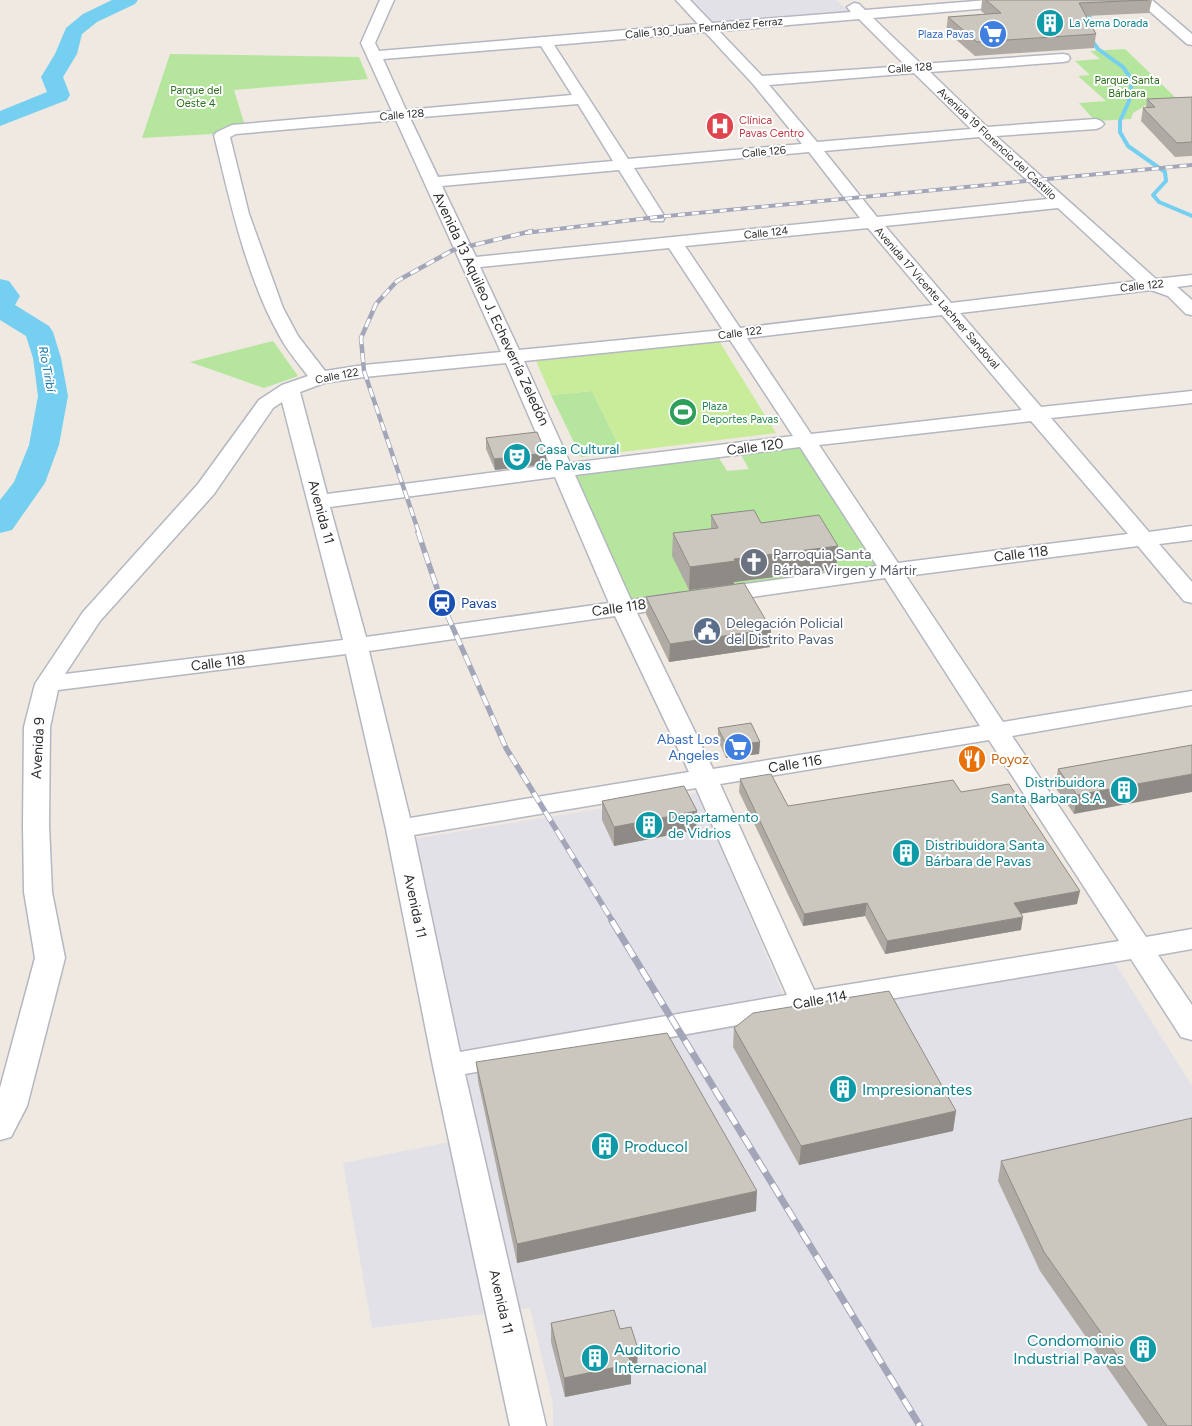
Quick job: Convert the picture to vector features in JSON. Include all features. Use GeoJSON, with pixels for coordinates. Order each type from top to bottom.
{"type":"FeatureCollection","features":[{"type":"Feature","properties":{"kind":"street","name":"Avenida 13 Aquileo J. Echeverría Zeledón"},"geometry":{"type":"LineString","coordinates":[[387,0],[375,24],[368,44],[373,56],[513,357],[623,608],[705,778],[805,1002]]}},
{"type":"Feature","properties":{"kind":"street","name":"Avenida 17 Vicente Lachner Sandoval"},"geometry":{"type":"LineString","coordinates":[[684,0],[758,81],[814,147],[872,222],[1192,596]]}},
{"type":"Feature","properties":{"kind":"street","name":"Avenida 19 Florencio del Castillo"},"geometry":{"type":"LineString","coordinates":[[846,0],[983,132],[1152,284]]}},
{"type":"Feature","properties":{"kind":"street","name":"Calle 130 Juan Fernández Ferraz"},"geometry":{"type":"LineString","coordinates":[[373,56],[1035,0]]}},
{"type":"Feature","properties":{"kind":"street"},"geometry":{"type":"LineString","coordinates":[[1144,0],[1192,41]]}},
{"type":"Feature","properties":{"kind":"street"},"geometry":{"type":"LineString","coordinates":[[545,41],[657,217]]}},
{"type":"Feature","properties":{"kind":"street","name":"Calle 128"},"geometry":{"type":"LineString","coordinates":[[758,81],[1064,58]]}},
{"type":"Feature","properties":{"kind":"street","name":"Calle 128"},"geometry":{"type":"LineString","coordinates":[[320,378],[289,337],[274,308],[241,214],[222,134],[232,130],[258,127],[583,99]]}},
{"type":"Feature","properties":{"kind":"street","name":"Calle 126"},"geometry":{"type":"LineString","coordinates":[[432,182],[983,132],[1096,124]]}},
{"type":"Feature","properties":{"kind":"street","name":"Calle 124"},"geometry":{"type":"LineString","coordinates":[[470,263],[1062,203]]}},
{"type":"Feature","properties":{"kind":"street"},"geometry":{"type":"LineString","coordinates":[[674,243],[808,441],[890,571],[1192,1029]]}},
{"type":"Feature","properties":{"kind":"street","name":"Calle 122"},"geometry":{"type":"LineString","coordinates":[[289,390],[320,378],[364,371],[735,334],[1192,280]]}},
{"type":"Feature","properties":{"kind":"street"},"geometry":{"type":"LineString","coordinates":[[1152,284],[1174,292],[1192,310]]}},
{"type":"Feature","properties":{"kind":"street","name":"Avenida 11"},"geometry":{"type":"LineString","coordinates":[[289,390],[356,646],[399,829],[448,1066],[528,1426]]}},
{"type":"Feature","properties":{"kind":"street","name":"Avenida 9"},"geometry":{"type":"LineString","coordinates":[[0,1128],[11,1106],[50,958],[38,892],[36,825],[37,727],[46,684],[91,617],[206,489],[266,404],[289,390]]}},
{"type":"Feature","properties":{"kind":"street","name":"Calle 120"},"geometry":{"type":"LineString","coordinates":[[318,502],[564,470],[1192,397]]}},
{"type":"Feature","properties":{"kind":"street","name":"Calle 118"},"geometry":{"type":"LineString","coordinates":[[46,684],[356,646],[890,571],[1192,533]]}},
{"type":"Feature","properties":{"kind":"street","name":"Calle 116"},"geometry":{"type":"LineString","coordinates":[[399,829],[997,732],[1192,698]]}},
{"type":"Feature","properties":{"kind":"street","name":"Calle 114"},"geometry":{"type":"LineString","coordinates":[[448,1066],[805,1002],[1192,939]]}},
{"type":"Feature","properties":{"kind":"shaded area"},"geometry":{"type":"Polygon","coordinates":[[[690,0],[836,0],[851,13],[713,26],[690,0]]]}},
{"type":"Feature","properties":{"kind":"shaded area"},"geometry":{"type":"Polygon","coordinates":[[[697,793],[791,1013],[1108,952],[1192,1086],[1192,1426],[553,1426],[553,1404],[530,1308],[372,1328],[343,1163],[480,1136],[464,1073],[413,839],[697,793]]]}},
{"type":"Feature","properties":{"kind":"green space","name":"Parque Santa Bárbara"},"geometry":{"type":"Polygon","coordinates":[[[1125,49],[1177,99],[1153,101],[1133,113],[1131,119],[1095,121],[1079,103],[1106,101],[1078,76],[1090,75],[1075,61],[1100,59],[1090,51],[1125,49]]]}},
{"type":"Feature","properties":{"kind":"green space","name":"Parque del Oeste 4"},"geometry":{"type":"Polygon","coordinates":[[[170,54],[359,57],[368,79],[234,90],[245,126],[223,129],[213,134],[142,138],[170,54]]]}},
{"type":"Feature","properties":{"kind":"green space"},"geometry":{"type":"Polygon","coordinates":[[[273,341],[298,376],[264,388],[190,362],[273,341]]]}},
{"type":"Feature","properties":{"kind":"green space","name":"Plaza Deportes Pavas"},"geometry":{"type":"Polygon","coordinates":[[[719,341],[776,433],[622,452],[592,391],[551,395],[536,361],[719,341]]]}},
{"type":"Feature","properties":{"kind":"green space"},"geometry":{"type":"Polygon","coordinates":[[[592,391],[622,452],[581,457],[551,395],[592,391]]]}},
{"type":"Feature","properties":{"kind":"green space"},"geometry":{"type":"Polygon","coordinates":[[[801,448],[876,565],[630,600],[574,475],[719,458],[727,471],[749,469],[741,455],[801,448]]]}},
{"type":"Feature","properties":{"kind":"building"},"geometry":{"type":"Polygon","coordinates":[[[986,0],[1148,0],[1079,3],[1096,34],[977,42],[948,17],[1001,13],[986,0]]]}},
{"type":"Feature","properties":{"kind":"building"},"geometry":{"type":"Polygon","coordinates":[[[1192,97],[1192,142],[1177,143],[1143,108],[1155,107],[1147,99],[1192,97]]]}},
{"type":"Feature","properties":{"kind":"building"},"geometry":{"type":"Polygon","coordinates":[[[537,432],[546,453],[494,459],[486,438],[537,432]]]}},
{"type":"Feature","properties":{"kind":"building"},"geometry":{"type":"Polygon","coordinates":[[[754,510],[761,523],[819,515],[838,546],[734,559],[735,561],[690,567],[673,533],[718,528],[711,515],[754,510]]]}},
{"type":"Feature","properties":{"kind":"building"},"geometry":{"type":"Polygon","coordinates":[[[744,583],[771,629],[670,644],[646,597],[744,583]]]}},
{"type":"Feature","properties":{"kind":"building"},"geometry":{"type":"Polygon","coordinates":[[[751,723],[760,742],[727,746],[718,728],[751,723]]]}},
{"type":"Feature","properties":{"kind":"building"},"geometry":{"type":"Polygon","coordinates":[[[1192,745],[1192,774],[1077,795],[1058,769],[1192,745]]]}},
{"type":"Feature","properties":{"kind":"building","name":"Distribuidora Santa Bárbara de Pavas"},"geometry":{"type":"Polygon","coordinates":[[[771,774],[788,806],[953,780],[961,792],[1009,784],[1080,891],[1014,903],[1023,917],[887,941],[867,903],[804,914],[740,779],[771,774]]]}},
{"type":"Feature","properties":{"kind":"building"},"geometry":{"type":"Polygon","coordinates":[[[684,786],[697,811],[614,827],[602,801],[684,786]]]}},
{"type":"Feature","properties":{"kind":"building","name":"Impresionantes"},"geometry":{"type":"Polygon","coordinates":[[[889,991],[956,1111],[801,1146],[734,1028],[753,1013],[889,991]]]}},
{"type":"Feature","properties":{"kind":"building","name":"Producol"},"geometry":{"type":"Polygon","coordinates":[[[667,1033],[757,1191],[517,1244],[476,1062],[667,1033]]]}},
{"type":"Feature","properties":{"kind":"building","name":"Condomoinio Industrial Pavas"},"geometry":{"type":"Polygon","coordinates":[[[1192,1118],[1192,1426],[1167,1426],[1044,1252],[1001,1161],[1192,1118]]]}},
{"type":"Feature","properties":{"kind":"building"},"geometry":{"type":"Polygon","coordinates":[[[614,1310],[620,1329],[631,1327],[638,1349],[627,1351],[631,1364],[564,1378],[551,1323],[614,1310]]]}},
{"type":"Feature","properties":{"kind":"waterway","name":"Río Tiribí"},"geometry":{"type":"LineString","coordinates":[[0,119],[59,95],[52,77],[66,54],[73,32],[90,18],[128,0]]}},
{"type":"Feature","properties":{"kind":"waterway"},"geometry":{"type":"LineString","coordinates":[[1078,0],[1087,9],[1090,18],[1090,21],[1082,26]]}},
{"type":"Feature","properties":{"kind":"waterway"},"geometry":{"type":"LineString","coordinates":[[1090,38],[1098,49],[1123,67],[1132,80],[1129,101],[1120,121],[1120,132],[1128,146],[1165,172],[1166,181],[1153,195],[1159,202],[1192,216]]}},
{"type":"Feature","properties":{"kind":"waterway","name":"Río Tiribí"},"geometry":{"type":"LineString","coordinates":[[0,287],[6,296],[0,308],[39,332],[47,358],[53,396],[44,445],[29,483],[0,523]]}},
{"type":"Feature","properties":{"kind":"railway"},"geometry":{"type":"LineString","coordinates":[[525,233],[657,217],[1192,165]]}},
{"type":"Feature","properties":{"kind":"railway"},"geometry":{"type":"LineString","coordinates":[[419,533],[364,371],[361,338],[376,304],[397,281],[453,250],[532,231]]}},
{"type":"Feature","properties":{"kind":"railway"},"geometry":{"type":"LineString","coordinates":[[418,532],[442,603],[506,748],[613,922]]}},
{"type":"Feature","properties":{"kind":"railway"},"geometry":{"type":"LineString","coordinates":[[612,921],[920,1426]]}},
{"type":"Feature","properties":{"kind":"place","name":"La Yema Dorada"},"geometry":{"type":"Point","coordinates":[1050,23]}},
{"type":"Feature","properties":{"kind":"place","name":"Plaza Pavas"},"geometry":{"type":"Point","coordinates":[993,34]}},
{"type":"Feature","properties":{"kind":"place","name":"Clínica Pavas Centro"},"geometry":{"type":"Point","coordinates":[720,126]}},
{"type":"Feature","properties":{"kind":"place","name":"Plaza Deportes Pavas"},"geometry":{"type":"Point","coordinates":[683,412]}},
{"type":"Feature","properties":{"kind":"place","name":"Casa Cultural de Pavas"},"geometry":{"type":"Point","coordinates":[517,457]}},
{"type":"Feature","properties":{"kind":"place","name":"Parroquia Santa Bárbara Virgen y Mártir"},"geometry":{"type":"Point","coordinates":[754,562]}},
{"type":"Feature","properties":{"kind":"place","name":"Pavas"},"geometry":{"type":"Point","coordinates":[442,603]}},
{"type":"Feature","properties":{"kind":"place","name":"Delegación Policial del Distrito Pavas"},"geometry":{"type":"Point","coordinates":[707,631]}},
{"type":"Feature","properties":{"kind":"place","name":"Abast Los Angeles"},"geometry":{"type":"Point","coordinates":[738,747]}},
{"type":"Feature","properties":{"kind":"place","name":"Poyoz"},"geometry":{"type":"Point","coordinates":[972,759]}},
{"type":"Feature","properties":{"kind":"place","name":"Distribuidora Santa Barbara S.A."},"geometry":{"type":"Point","coordinates":[1124,790]}},
{"type":"Feature","properties":{"kind":"place","name":"Departamento de Vidrios"},"geometry":{"type":"Point","coordinates":[649,825]}},
{"type":"Feature","properties":{"kind":"place","name":"Distribuidora Santa Bárbara de Pavas"},"geometry":{"type":"Point","coordinates":[906,853]}},
{"type":"Feature","properties":{"kind":"place","name":"Impresionantes"},"geometry":{"type":"Point","coordinates":[843,1089]}},
{"type":"Feature","properties":{"kind":"place","name":"Producol"},"geometry":{"type":"Point","coordinates":[605,1146]}},
{"type":"Feature","properties":{"kind":"place","name":"Condomoinio Industrial Pavas"},"geometry":{"type":"Point","coordinates":[1143,1349]}},
{"type":"Feature","properties":{"kind":"place","name":"Auditorio Internacional"},"geometry":{"type":"Point","coordinates":[595,1358]}}]}
